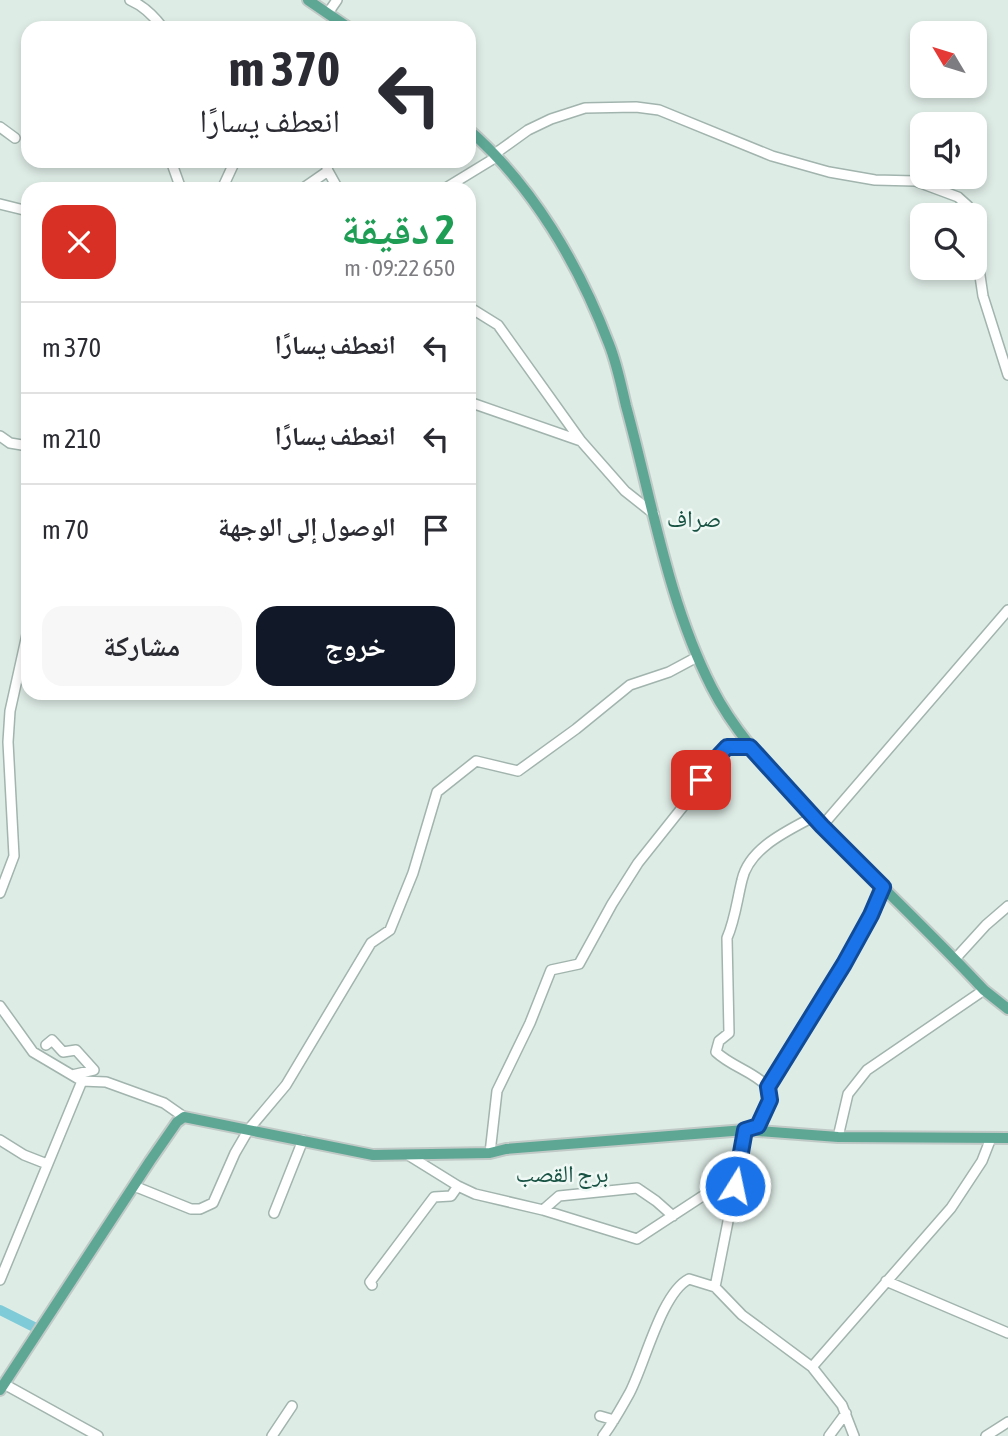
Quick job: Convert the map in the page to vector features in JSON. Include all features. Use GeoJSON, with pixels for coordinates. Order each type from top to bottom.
{"type":"FeatureCollection","features":[{"type":"Feature","properties":{"kind":"main road"},"geometry":{"type":"LineString","coordinates":[[308,0],[338,21]]}},
{"type":"Feature","properties":{"kind":"main road"},"geometry":{"type":"LineString","coordinates":[[476,136],[497,154],[528,193],[572,262],[610,345],[675,602],[713,691],[750,747],[813,817],[984,990],[1008,1009]]}},
{"type":"Feature","properties":{"kind":"main road"},"geometry":{"type":"LineString","coordinates":[[1,1383],[13,1371],[177,1122],[184,1117],[371,1155],[408,1156],[490,1153],[506,1149],[745,1130],[838,1137],[1008,1138]]}},
{"type":"Feature","properties":{"kind":"street"},"geometry":{"type":"LineString","coordinates":[[130,0],[139,4],[158,21]]}},
{"type":"Feature","properties":{"kind":"street"},"geometry":{"type":"LineString","coordinates":[[328,13],[337,0]]}},
{"type":"Feature","properties":{"kind":"street"},"geometry":{"type":"LineString","coordinates":[[154,21],[155,17]]}},
{"type":"Feature","properties":{"kind":"street"},"geometry":{"type":"LineString","coordinates":[[476,168],[528,130],[551,119],[585,108],[636,107],[659,110],[772,156],[829,172],[875,180],[915,181],[958,197],[965,203]]}},
{"type":"Feature","properties":{"kind":"street"},"geometry":{"type":"LineString","coordinates":[[0,127],[15,138]]}},
{"type":"Feature","properties":{"kind":"street"},"geometry":{"type":"LineString","coordinates":[[327,168],[334,182]]}},
{"type":"Feature","properties":{"kind":"street"},"geometry":{"type":"LineString","coordinates":[[455,182],[476,168]]}},
{"type":"Feature","properties":{"kind":"street"},"geometry":{"type":"LineString","coordinates":[[312,182],[328,171]]}},
{"type":"Feature","properties":{"kind":"street"},"geometry":{"type":"LineString","coordinates":[[0,205],[21,210]]}},
{"type":"Feature","properties":{"kind":"street"},"geometry":{"type":"LineString","coordinates":[[981,280],[1008,375]]}},
{"type":"Feature","properties":{"kind":"street"},"geometry":{"type":"LineString","coordinates":[[476,314],[498,325],[581,441],[625,491],[654,514]]}},
{"type":"Feature","properties":{"kind":"street"},"geometry":{"type":"LineString","coordinates":[[476,404],[581,441]]}},
{"type":"Feature","properties":{"kind":"street"},"geometry":{"type":"LineString","coordinates":[[0,436],[10,443],[21,445]]}},
{"type":"Feature","properties":{"kind":"street"},"geometry":{"type":"LineString","coordinates":[[822,826],[1008,610]]}},
{"type":"Feature","properties":{"kind":"street"},"geometry":{"type":"LineString","coordinates":[[134,1186],[191,1209],[200,1209],[213,1203],[249,1129],[286,1085],[371,943],[390,930],[413,873],[437,792],[476,761],[518,771],[630,685],[669,672],[697,657]]}},
{"type":"Feature","properties":{"kind":"street"},"geometry":{"type":"LineString","coordinates":[[0,893],[14,856],[5,727],[21,662]]}},
{"type":"Feature","properties":{"kind":"street"},"geometry":{"type":"LineString","coordinates":[[490,1153],[497,1091],[530,1023],[551,970],[579,964],[638,863],[689,799],[714,761],[727,747],[750,747]]}},
{"type":"Feature","properties":{"kind":"street"},"geometry":{"type":"LineString","coordinates":[[715,1287],[745,1130],[758,1126],[770,1100],[768,1087],[759,1078],[727,1062],[716,1052],[719,1041],[729,1033],[727,938],[732,927],[742,876],[749,863],[777,836],[813,817]]}},
{"type":"Feature","properties":{"kind":"street"},"geometry":{"type":"LineString","coordinates":[[768,1087],[844,964],[883,887]]}},
{"type":"Feature","properties":{"kind":"street"},"geometry":{"type":"LineString","coordinates":[[955,959],[986,925],[1008,906]]}},
{"type":"Feature","properties":{"kind":"street"},"geometry":{"type":"LineString","coordinates":[[838,1137],[848,1094],[867,1070],[984,990]]}},
{"type":"Feature","properties":{"kind":"street"},"geometry":{"type":"LineString","coordinates":[[0,1006],[33,1052],[72,1076],[82,1081],[106,1082],[164,1103],[184,1117]]}},
{"type":"Feature","properties":{"kind":"street"},"geometry":{"type":"LineString","coordinates":[[46,1045],[52,1040],[63,1052],[76,1051],[94,1070],[72,1076]]}},
{"type":"Feature","properties":{"kind":"street"},"geometry":{"type":"LineString","coordinates":[[0,1280],[82,1081]]}},
{"type":"Feature","properties":{"kind":"street"},"geometry":{"type":"LineString","coordinates":[[812,1367],[951,1208],[982,1161],[991,1138]]}},
{"type":"Feature","properties":{"kind":"street"},"geometry":{"type":"LineString","coordinates":[[0,1140],[24,1155],[47,1164]]}},
{"type":"Feature","properties":{"kind":"street"},"geometry":{"type":"LineString","coordinates":[[274,1213],[303,1140]]}},
{"type":"Feature","properties":{"kind":"street"},"geometry":{"type":"LineString","coordinates":[[408,1156],[475,1194],[542,1210],[637,1239],[721,1184],[735,1186]]}},
{"type":"Feature","properties":{"kind":"street"},"geometry":{"type":"LineString","coordinates":[[372,1285],[370,1282],[434,1197],[451,1196],[458,1186]]}},
{"type":"Feature","properties":{"kind":"street"},"geometry":{"type":"LineString","coordinates":[[542,1210],[559,1196],[637,1188],[673,1216]]}},
{"type":"Feature","properties":{"kind":"street"},"geometry":{"type":"LineString","coordinates":[[0,1252],[12,1250]]}},
{"type":"Feature","properties":{"kind":"street"},"geometry":{"type":"LineString","coordinates":[[603,1436],[629,1395],[672,1296],[689,1279],[715,1287],[742,1315],[812,1367],[834,1393],[846,1413],[854,1436]]}},
{"type":"Feature","properties":{"kind":"street"},"geometry":{"type":"LineString","coordinates":[[886,1281],[1008,1332]]}},
{"type":"Feature","properties":{"kind":"street"},"geometry":{"type":"LineString","coordinates":[[1,1383],[98,1436]]}},
{"type":"Feature","properties":{"kind":"street"},"geometry":{"type":"LineString","coordinates":[[272,1436],[292,1406]]}},
{"type":"Feature","properties":{"kind":"street"},"geometry":{"type":"LineString","coordinates":[[829,1436],[846,1413]]}},
{"type":"Feature","properties":{"kind":"street"},"geometry":{"type":"LineString","coordinates":[[600,1416],[614,1420]]}},
{"type":"Feature","properties":{"kind":"street"},"geometry":{"type":"LineString","coordinates":[[986,1436],[1008,1422]]}},
{"type":"Feature","properties":{"kind":"waterway"},"geometry":{"type":"LineString","coordinates":[[0,1310],[34,1327]]}},
{"type":"Feature","properties":{"kind":"district","name":"صراف"},"geometry":{"type":"Point","coordinates":[694,519]}},
{"type":"Feature","properties":{"kind":"district","name":"برج القصب"},"geometry":{"type":"Point","coordinates":[562,1174]}},
{"type":"Feature","properties":{"kind":"route"},"geometry":{"type":"LineString","coordinates":[[701,780],[727,747],[750,747],[822,826],[883,887],[844,964],[768,1087],[770,1100],[758,1126],[745,1130],[735,1186]]}}]}
